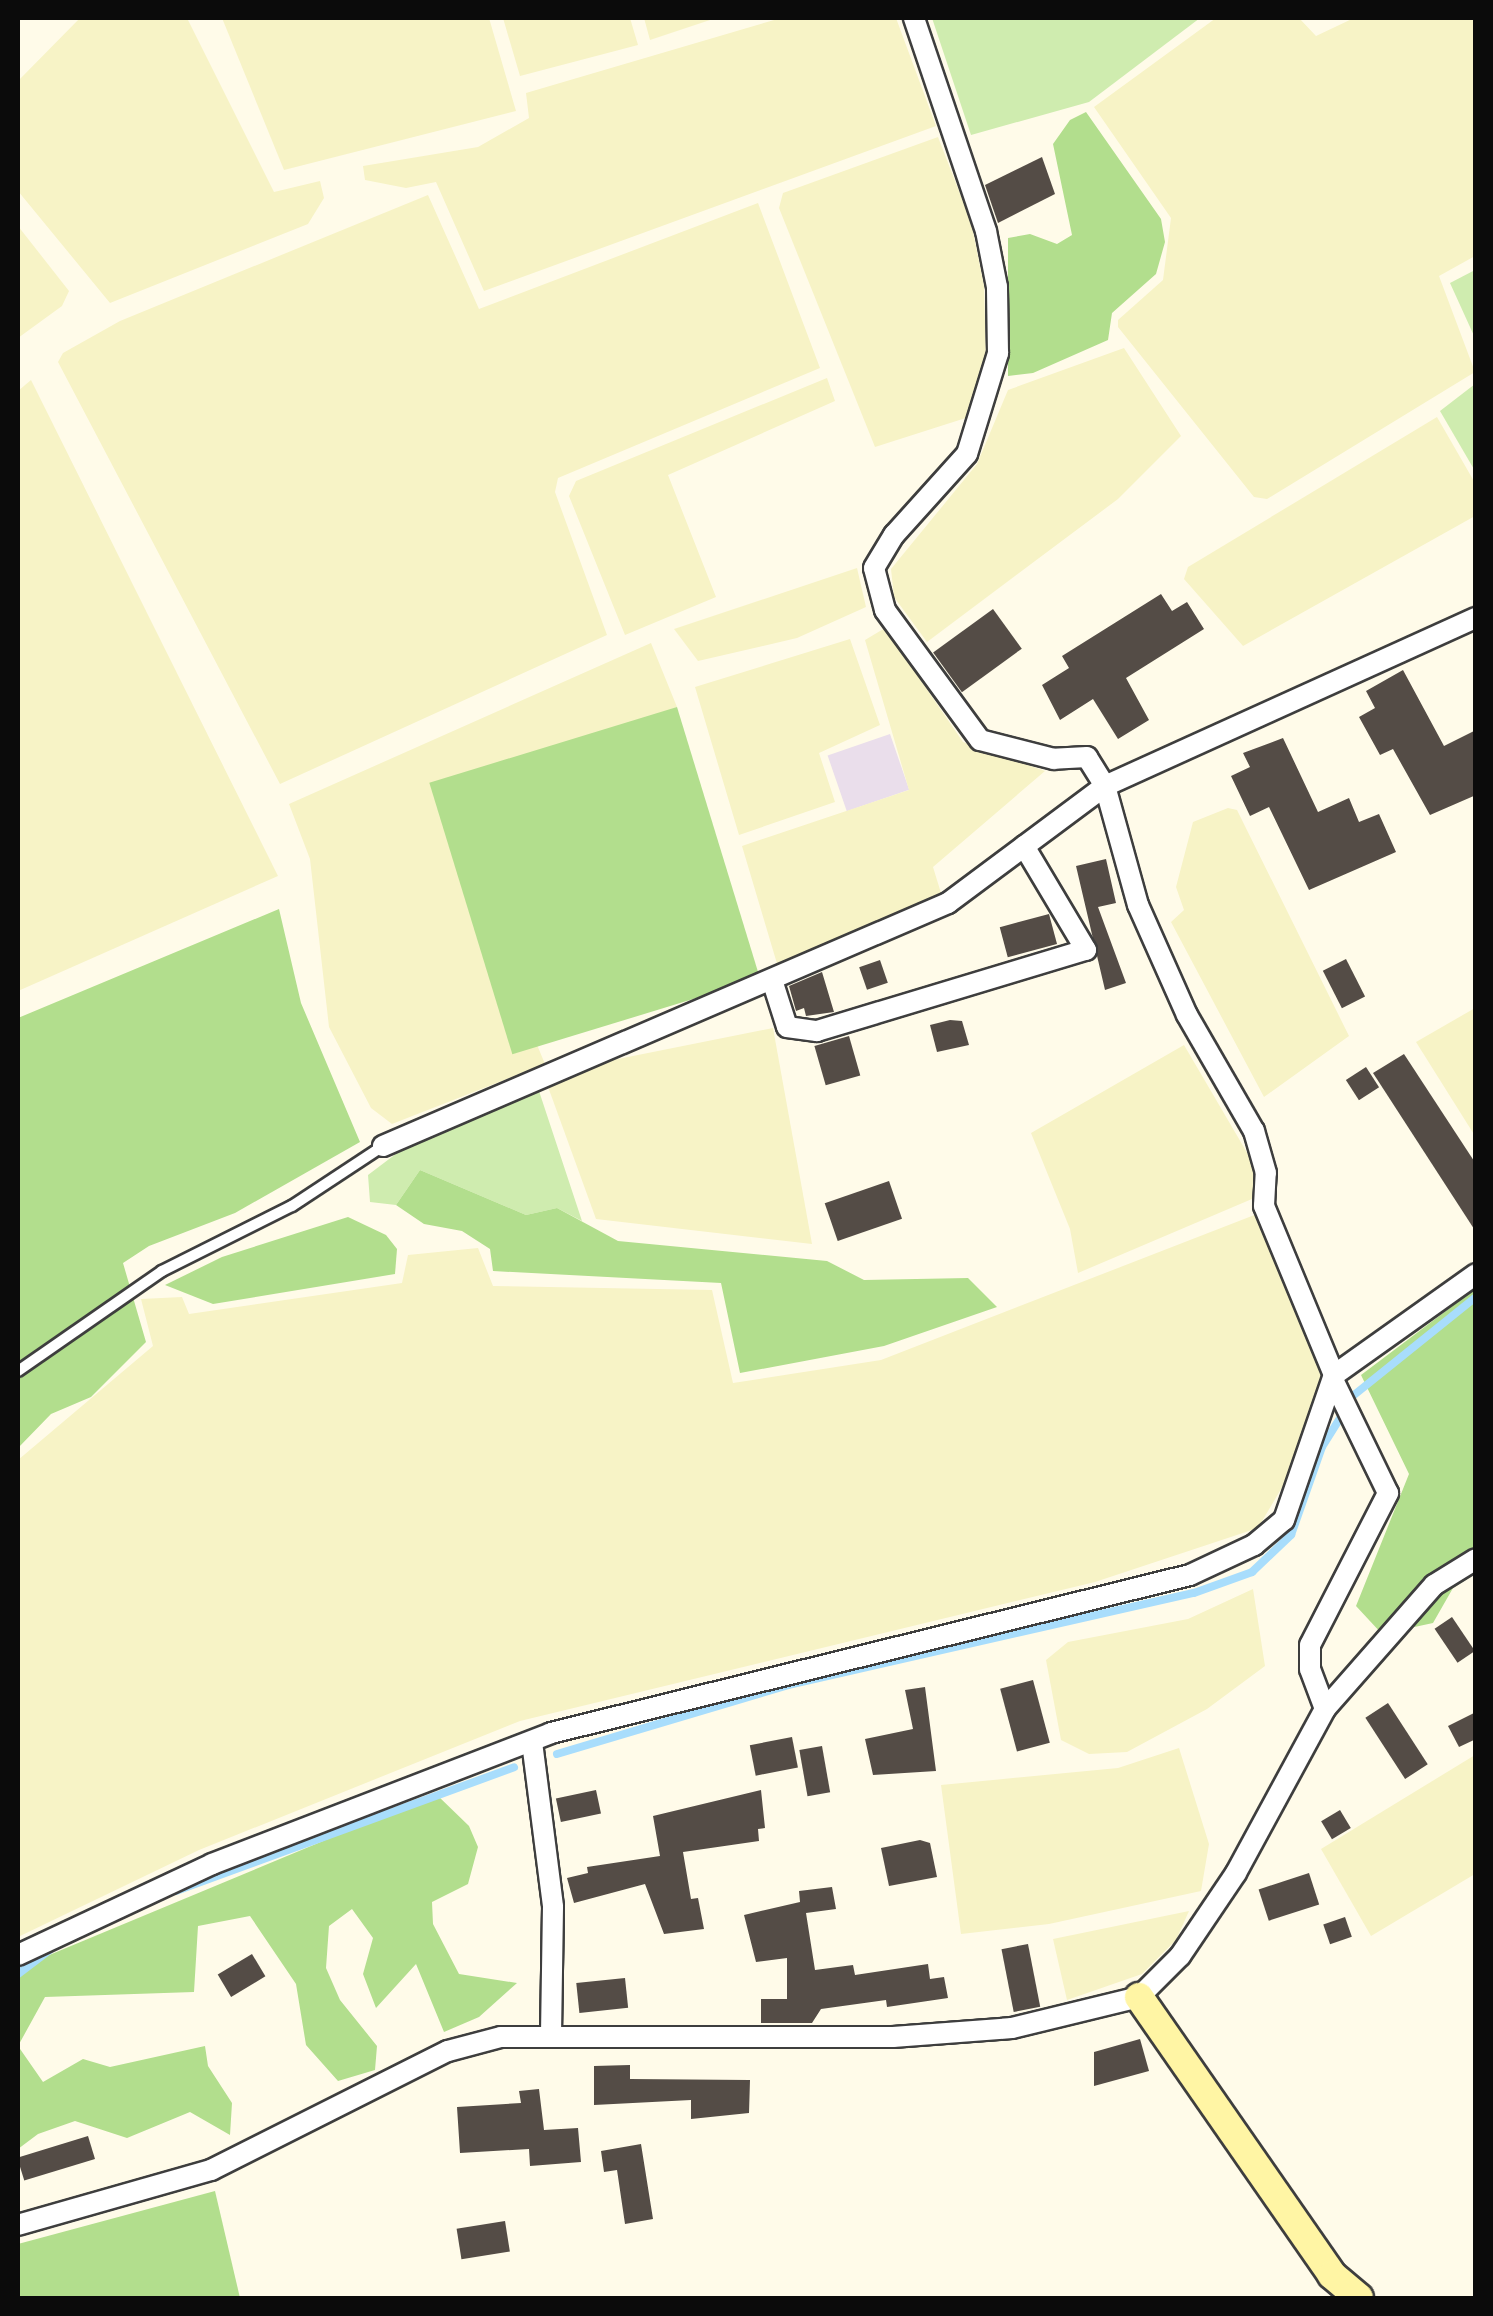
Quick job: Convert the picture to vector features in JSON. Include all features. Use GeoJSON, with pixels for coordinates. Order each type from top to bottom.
{"type":"FeatureCollection","features":[{"type":"Feature","properties":{"kind":"street"},"geometry":{"type":"LineString","coordinates":[[914,18],[986,231],[997,287],[998,353],[967,454],[894,535],[874,568],[884,610],[980,740],[1054,758],[1087,758],[1105,786],[1138,905],[1186,1015],[1254,1132],[1266,1173],[1264,1206],[1334,1380],[1388,1493],[1310,1645],[1310,1669],[1325,1709]]}},
{"type":"Feature","properties":{"kind":"street"},"geometry":{"type":"LineString","coordinates":[[383,1146],[773,983],[948,903],[1105,786],[1476,618]]}},
{"type":"Feature","properties":{"kind":"street"},"geometry":{"type":"LineString","coordinates":[[773,983],[787,1028],[816,1031],[1086,950],[1024,846]]}},
{"type":"Feature","properties":{"kind":"street"},"geometry":{"type":"LineString","coordinates":[[18,1955],[212,1864],[532,1742],[1042,1606],[1190,1574],[1254,1544],[1284,1520],[1334,1380],[1476,1274]]}},
{"type":"Feature","properties":{"kind":"street"},"geometry":{"type":"LineString","coordinates":[[18,2225],[212,2170],[448,2051],[501,2037],[894,2036],[1012,2028],[1139,1997],[1180,1956],[1236,1873],[1325,1709],[1434,1585],[1476,1559]]}},
{"type":"Feature","properties":{"kind":"street"},"geometry":{"type":"LineString","coordinates":[[532,1742],[553,1907],[551,2034]]}},
{"type":"Feature","properties":{"kind":"street"},"geometry":{"type":"LineString","coordinates":[[1139,1997],[1332,2275],[1359,2298]]}},
{"type":"Feature","properties":{"kind":"lane"},"geometry":{"type":"LineString","coordinates":[[18,1370],[162,1271],[292,1206],[383,1146]]}},
{"type":"Feature","properties":{"kind":"shaded area"},"geometry":{"type":"Polygon","coordinates":[[[80,18],[187,18],[274,192],[320,181],[324,198],[308,224],[110,303],[18,191],[18,81],[80,18]]]}},
{"type":"Feature","properties":{"kind":"shaded area"},"geometry":{"type":"Polygon","coordinates":[[[222,18],[489,18],[516,111],[284,170],[222,18]]]}},
{"type":"Feature","properties":{"kind":"shaded area"},"geometry":{"type":"Polygon","coordinates":[[[503,18],[630,18],[638,45],[520,76],[503,18]]]}},
{"type":"Feature","properties":{"kind":"shaded area"},"geometry":{"type":"Polygon","coordinates":[[[644,18],[716,18],[650,40],[644,18]]]}},
{"type":"Feature","properties":{"kind":"shaded area"},"geometry":{"type":"Polygon","coordinates":[[[781,18],[896,18],[936,126],[484,291],[436,182],[406,188],[365,180],[363,166],[478,147],[529,118],[526,93],[781,18]]]}},
{"type":"Feature","properties":{"kind":"shaded area"},"geometry":{"type":"Polygon","coordinates":[[[1216,18],[1299,18],[1316,36],[1354,18],[1475,18],[1475,256],[1439,276],[1475,372],[1267,499],[1254,497],[1118,327],[1118,320],[1163,280],[1171,218],[1094,107],[1216,18]]]}},
{"type":"Feature","properties":{"kind":"shaded area"},"geometry":{"type":"Polygon","coordinates":[[[938,137],[971,222],[984,286],[986,359],[972,416],[875,447],[779,208],[783,193],[938,137]]]}},
{"type":"Feature","properties":{"kind":"shaded area"},"geometry":{"type":"Polygon","coordinates":[[[428,195],[479,309],[758,203],[820,368],[558,478],[555,492],[607,635],[280,784],[58,362],[63,353],[120,321],[428,195]]]}},
{"type":"Feature","properties":{"kind":"shaded area"},"geometry":{"type":"Polygon","coordinates":[[[18,226],[69,291],[62,306],[18,338],[18,226]]]}},
{"type":"Feature","properties":{"kind":"shaded area"},"geometry":{"type":"Polygon","coordinates":[[[1124,348],[1181,436],[1118,499],[927,642],[894,597],[891,569],[977,464],[1008,390],[1124,348]]]}},
{"type":"Feature","properties":{"kind":"shaded area"},"geometry":{"type":"Polygon","coordinates":[[[827,378],[835,401],[668,475],[716,597],[625,635],[569,496],[576,481],[827,378]]]}},
{"type":"Feature","properties":{"kind":"shaded area"},"geometry":{"type":"Polygon","coordinates":[[[31,380],[278,876],[18,991],[18,391],[31,380]]]}},
{"type":"Feature","properties":{"kind":"shaded area"},"geometry":{"type":"Polygon","coordinates":[[[1437,417],[1475,483],[1475,516],[1243,646],[1184,579],[1188,567],[1437,417]]]}},
{"type":"Feature","properties":{"kind":"shaded area"},"geometry":{"type":"Polygon","coordinates":[[[857,568],[866,607],[797,638],[698,661],[674,629],[857,568]]]}},
{"type":"Feature","properties":{"kind":"shaded area"},"geometry":{"type":"Polygon","coordinates":[[[885,628],[963,742],[1045,771],[933,867],[941,893],[778,967],[742,846],[909,790],[865,640],[885,628]]]}},
{"type":"Feature","properties":{"kind":"shaded area"},"geometry":{"type":"Polygon","coordinates":[[[850,639],[880,725],[819,753],[835,802],[739,835],[695,687],[850,639]]]}},
{"type":"Feature","properties":{"kind":"shaded area"},"geometry":{"type":"Polygon","coordinates":[[[651,643],[677,707],[437,805],[545,1064],[392,1124],[371,1108],[329,1027],[310,859],[289,804],[651,643]]]}},
{"type":"Feature","properties":{"kind":"shaded area"},"geometry":{"type":"Polygon","coordinates":[[[890,734],[909,790],[847,811],[828,755],[890,734]]]}},
{"type":"Feature","properties":{"kind":"shaded area"},"geometry":{"type":"Polygon","coordinates":[[[1228,808],[1237,810],[1349,1036],[1264,1097],[1171,922],[1184,910],[1176,887],[1193,822],[1228,808]]]}},
{"type":"Feature","properties":{"kind":"shaded area"},"geometry":{"type":"Polygon","coordinates":[[[1475,1008],[1475,1136],[1416,1042],[1475,1008]]]}},
{"type":"Feature","properties":{"kind":"shaded area"},"geometry":{"type":"Polygon","coordinates":[[[773,1028],[812,1244],[596,1219],[547,1084],[603,1062],[773,1028]]]}},
{"type":"Feature","properties":{"kind":"shaded area"},"geometry":{"type":"Polygon","coordinates":[[[1184,1045],[1256,1168],[1259,1196],[1078,1273],[1070,1229],[1031,1133],[1184,1045]]]}},
{"type":"Feature","properties":{"kind":"shaded area"},"geometry":{"type":"Polygon","coordinates":[[[1257,1214],[1328,1375],[1284,1484],[1258,1528],[1095,1582],[520,1721],[199,1850],[18,1937],[18,1460],[153,1346],[141,1299],[182,1297],[189,1314],[402,1283],[408,1255],[478,1248],[493,1286],[712,1290],[733,1383],[881,1360],[1257,1214]]]}},
{"type":"Feature","properties":{"kind":"shaded area"},"geometry":{"type":"Polygon","coordinates":[[[1253,1589],[1265,1666],[1207,1709],[1127,1752],[1089,1754],[1061,1740],[1046,1660],[1068,1642],[1188,1619],[1253,1589]]]}},
{"type":"Feature","properties":{"kind":"shaded area"},"geometry":{"type":"Polygon","coordinates":[[[1179,1748],[1209,1844],[1201,1891],[1049,1924],[961,1934],[941,1785],[1118,1768],[1179,1748]]]}},
{"type":"Feature","properties":{"kind":"shaded area"},"geometry":{"type":"Polygon","coordinates":[[[1475,1755],[1475,1874],[1371,1936],[1321,1849],[1475,1755]]]}},
{"type":"Feature","properties":{"kind":"shaded area"},"geometry":{"type":"Polygon","coordinates":[[[1189,1911],[1176,1940],[1142,1974],[1067,2000],[1053,1939],[1189,1911]]]}},
{"type":"Feature","properties":{"kind":"green space"},"geometry":{"type":"Polygon","coordinates":[[[932,18],[1200,18],[1089,102],[971,135],[932,18]]]}},
{"type":"Feature","properties":{"kind":"green space"},"geometry":{"type":"Polygon","coordinates":[[[1086,112],[1161,219],[1165,242],[1156,274],[1112,313],[1108,340],[1033,373],[1008,376],[1008,238],[1030,234],[1057,244],[1072,235],[1053,144],[1070,120],[1086,112]]]}},
{"type":"Feature","properties":{"kind":"green space"},"geometry":{"type":"Polygon","coordinates":[[[1475,270],[1475,338],[1450,283],[1475,270]]]}},
{"type":"Feature","properties":{"kind":"green space"},"geometry":{"type":"Polygon","coordinates":[[[1475,384],[1475,471],[1440,411],[1475,384]]]}},
{"type":"Feature","properties":{"kind":"green space"},"geometry":{"type":"Polygon","coordinates":[[[677,707],[760,979],[512,1054],[429,783],[677,707]]]}},
{"type":"Feature","properties":{"kind":"green space"},"geometry":{"type":"Polygon","coordinates":[[[279,909],[301,1003],[360,1142],[235,1213],[149,1246],[123,1263],[146,1342],[91,1397],[51,1414],[18,1448],[18,1018],[279,909]]]}},
{"type":"Feature","properties":{"kind":"green space"},"geometry":{"type":"Polygon","coordinates":[[[539,1091],[582,1221],[557,1208],[526,1215],[420,1170],[396,1205],[370,1202],[368,1175],[405,1147],[539,1091]]]}},
{"type":"Feature","properties":{"kind":"green space"},"geometry":{"type":"Polygon","coordinates":[[[420,1170],[526,1215],[557,1208],[618,1241],[827,1261],[864,1280],[968,1278],[997,1307],[884,1346],[740,1373],[721,1283],[493,1271],[490,1249],[462,1231],[424,1224],[396,1205],[420,1170]]]}},
{"type":"Feature","properties":{"kind":"green space"},"geometry":{"type":"Polygon","coordinates":[[[348,1217],[386,1235],[397,1249],[395,1274],[213,1304],[165,1285],[222,1257],[348,1217]]]}},
{"type":"Feature","properties":{"kind":"green space"},"geometry":{"type":"Polygon","coordinates":[[[1475,1289],[1475,1574],[1453,1588],[1433,1623],[1382,1634],[1356,1606],[1409,1474],[1361,1375],[1475,1289]]]}},
{"type":"Feature","properties":{"kind":"green space"},"geometry":{"type":"Polygon","coordinates":[[[436,1794],[469,1826],[478,1847],[468,1884],[432,1902],[433,1924],[459,1974],[517,1983],[479,2017],[444,2032],[416,1964],[376,2008],[363,1974],[373,1938],[352,1909],[329,1926],[326,1968],[340,2000],[377,2046],[375,2070],[338,2081],[306,2045],[296,1984],[250,1916],[198,1926],[194,1992],[45,1997],[18,2046],[18,1968],[436,1794]]]}},
{"type":"Feature","properties":{"kind":"green space"},"geometry":{"type":"Polygon","coordinates":[[[18,2046],[43,2082],[83,2059],[110,2067],[205,2046],[208,2066],[232,2103],[230,2135],[190,2112],[127,2138],[75,2121],[38,2134],[18,2149],[18,2046]]]}},
{"type":"Feature","properties":{"kind":"green space"},"geometry":{"type":"Polygon","coordinates":[[[215,2191],[240,2298],[18,2298],[18,2244],[215,2191]]]}},
{"type":"Feature","properties":{"kind":"building"},"geometry":{"type":"Polygon","coordinates":[[[1042,157],[1055,194],[998,223],[985,185],[1042,157]]]}},
{"type":"Feature","properties":{"kind":"building"},"geometry":{"type":"Polygon","coordinates":[[[1161,594],[1172,611],[1187,602],[1204,629],[1126,678],[1149,720],[1118,739],[1093,699],[1060,720],[1042,685],[1069,668],[1062,656],[1161,594]]]}},
{"type":"Feature","properties":{"kind":"building"},"geometry":{"type":"Polygon","coordinates":[[[993,609],[1022,649],[962,692],[933,652],[993,609]]]}},
{"type":"Feature","properties":{"kind":"building"},"geometry":{"type":"Polygon","coordinates":[[[1403,670],[1444,746],[1476,730],[1476,795],[1430,815],[1393,749],[1380,755],[1359,717],[1375,708],[1366,691],[1403,670]]]}},
{"type":"Feature","properties":{"kind":"building"},"geometry":{"type":"Polygon","coordinates":[[[1283,738],[1318,812],[1349,798],[1359,822],[1379,814],[1396,852],[1309,890],[1269,807],[1250,816],[1231,776],[1250,767],[1243,753],[1283,738]]]}},
{"type":"Feature","properties":{"kind":"building"},"geometry":{"type":"Polygon","coordinates":[[[1106,859],[1116,903],[1098,907],[1126,983],[1105,990],[1076,866],[1106,859]]]}},
{"type":"Feature","properties":{"kind":"building"},"geometry":{"type":"Polygon","coordinates":[[[1049,914],[1057,944],[1008,957],[1000,927],[1049,914]]]}},
{"type":"Feature","properties":{"kind":"building"},"geometry":{"type":"Polygon","coordinates":[[[1346,959],[1365,996],[1342,1008],[1323,971],[1346,959]]]}},
{"type":"Feature","properties":{"kind":"building"},"geometry":{"type":"Polygon","coordinates":[[[880,960],[888,983],[867,990],[859,967],[880,960]]]}},
{"type":"Feature","properties":{"kind":"building"},"geometry":{"type":"Polygon","coordinates":[[[822,972],[834,1012],[806,1016],[804,1008],[796,1011],[789,986],[822,972]]]}},
{"type":"Feature","properties":{"kind":"building"},"geometry":{"type":"Polygon","coordinates":[[[962,1021],[969,1045],[937,1052],[930,1025],[962,1021]]]}},
{"type":"Feature","properties":{"kind":"building"},"geometry":{"type":"Polygon","coordinates":[[[849,1036],[860,1075],[826,1085],[814,1046],[849,1036]]]}},
{"type":"Feature","properties":{"kind":"building"},"geometry":{"type":"Polygon","coordinates":[[[1404,1054],[1476,1164],[1476,1232],[1373,1073],[1404,1054]]]}},
{"type":"Feature","properties":{"kind":"building"},"geometry":{"type":"Polygon","coordinates":[[[1366,1067],[1379,1087],[1359,1100],[1346,1080],[1366,1067]]]}},
{"type":"Feature","properties":{"kind":"building"},"geometry":{"type":"Polygon","coordinates":[[[889,1181],[902,1219],[838,1241],[825,1203],[889,1181]]]}},
{"type":"Feature","properties":{"kind":"building"},"geometry":{"type":"Polygon","coordinates":[[[1452,1617],[1475,1651],[1458,1663],[1435,1629],[1452,1617]]]}},
{"type":"Feature","properties":{"kind":"building"},"geometry":{"type":"Polygon","coordinates":[[[1033,1680],[1050,1743],[1017,1752],[1000,1689],[1033,1680]]]}},
{"type":"Feature","properties":{"kind":"building"},"geometry":{"type":"Polygon","coordinates":[[[925,1687],[936,1771],[873,1775],[865,1739],[913,1729],[905,1690],[925,1687]]]}},
{"type":"Feature","properties":{"kind":"building"},"geometry":{"type":"Polygon","coordinates":[[[1388,1703],[1428,1764],[1405,1779],[1365,1718],[1388,1703]]]}},
{"type":"Feature","properties":{"kind":"building"},"geometry":{"type":"Polygon","coordinates":[[[1476,1712],[1476,1739],[1459,1747],[1448,1726],[1476,1712]]]}},
{"type":"Feature","properties":{"kind":"building"},"geometry":{"type":"Polygon","coordinates":[[[792,1737],[798,1767],[756,1776],[750,1745],[792,1737]]]}},
{"type":"Feature","properties":{"kind":"building"},"geometry":{"type":"Polygon","coordinates":[[[822,1746],[830,1792],[808,1796],[799,1750],[822,1746]]]}},
{"type":"Feature","properties":{"kind":"building"},"geometry":{"type":"Polygon","coordinates":[[[596,1790],[601,1813],[561,1822],[556,1799],[596,1790]]]}},
{"type":"Feature","properties":{"kind":"building"},"geometry":{"type":"Polygon","coordinates":[[[761,1790],[765,1828],[758,1829],[759,1841],[683,1852],[691,1899],[698,1898],[704,1929],[664,1934],[645,1884],[574,1903],[567,1878],[588,1873],[587,1867],[660,1856],[653,1816],[761,1790]]]}},
{"type":"Feature","properties":{"kind":"building"},"geometry":{"type":"Polygon","coordinates":[[[1340,1810],[1351,1828],[1332,1839],[1321,1821],[1340,1810]]]}},
{"type":"Feature","properties":{"kind":"building"},"geometry":{"type":"Polygon","coordinates":[[[920,1840],[930,1843],[937,1877],[889,1886],[881,1848],[920,1840]]]}},
{"type":"Feature","properties":{"kind":"building"},"geometry":{"type":"Polygon","coordinates":[[[1309,1873],[1319,1904],[1269,1921],[1259,1889],[1309,1873]]]}},
{"type":"Feature","properties":{"kind":"building"},"geometry":{"type":"Polygon","coordinates":[[[832,1887],[836,1909],[806,1913],[815,1970],[853,1965],[855,1975],[928,1964],[930,1979],[944,1977],[948,1998],[887,2007],[886,2000],[821,2009],[812,2023],[761,2023],[761,1999],[787,1999],[787,1958],[756,1962],[744,1915],[800,1902],[799,1891],[832,1887]]]}},
{"type":"Feature","properties":{"kind":"building"},"geometry":{"type":"Polygon","coordinates":[[[1345,1917],[1352,1937],[1330,1944],[1323,1924],[1345,1917]]]}},
{"type":"Feature","properties":{"kind":"building"},"geometry":{"type":"Polygon","coordinates":[[[1028,1944],[1040,2007],[1014,2012],[1001,1949],[1028,1944]]]}},
{"type":"Feature","properties":{"kind":"building"},"geometry":{"type":"Polygon","coordinates":[[[252,1954],[265,1976],[231,1997],[218,1975],[252,1954]]]}},
{"type":"Feature","properties":{"kind":"building"},"geometry":{"type":"Polygon","coordinates":[[[625,1978],[628,2008],[579,2013],[576,1983],[625,1978]]]}},
{"type":"Feature","properties":{"kind":"building"},"geometry":{"type":"Polygon","coordinates":[[[1140,2039],[1149,2071],[1094,2086],[1094,2052],[1140,2039]]]}},
{"type":"Feature","properties":{"kind":"building"},"geometry":{"type":"Polygon","coordinates":[[[630,2065],[630,2079],[750,2080],[749,2113],[691,2119],[691,2100],[594,2105],[594,2066],[630,2065]]]}},
{"type":"Feature","properties":{"kind":"building"},"geometry":{"type":"Polygon","coordinates":[[[539,2089],[544,2130],[578,2128],[581,2162],[530,2166],[529,2149],[460,2153],[457,2107],[521,2103],[519,2091],[539,2089]]]}},
{"type":"Feature","properties":{"kind":"building"},"geometry":{"type":"Polygon","coordinates":[[[88,2136],[95,2159],[24,2181],[18,2157],[88,2136]]]}},
{"type":"Feature","properties":{"kind":"building"},"geometry":{"type":"Polygon","coordinates":[[[641,2144],[653,2219],[625,2224],[617,2170],[604,2172],[601,2151],[641,2144]]]}},
{"type":"Feature","properties":{"kind":"building"},"geometry":{"type":"Polygon","coordinates":[[[505,2221],[510,2252],[461,2259],[457,2229],[505,2221]]]}},
{"type":"Feature","properties":{"kind":"waterway"},"geometry":{"type":"LineString","coordinates":[[1354,1395],[1476,1297]]}},
{"type":"Feature","properties":{"kind":"waterway"},"geometry":{"type":"LineString","coordinates":[[557,1754],[788,1685],[1194,1593],[1252,1572],[1291,1535],[1322,1447],[1340,1418]]}},
{"type":"Feature","properties":{"kind":"waterway"},"geometry":{"type":"LineString","coordinates":[[176,1891],[514,1767]]}},
{"type":"Feature","properties":{"kind":"waterway"},"geometry":{"type":"LineString","coordinates":[[18,1974],[50,1950]]}}]}
